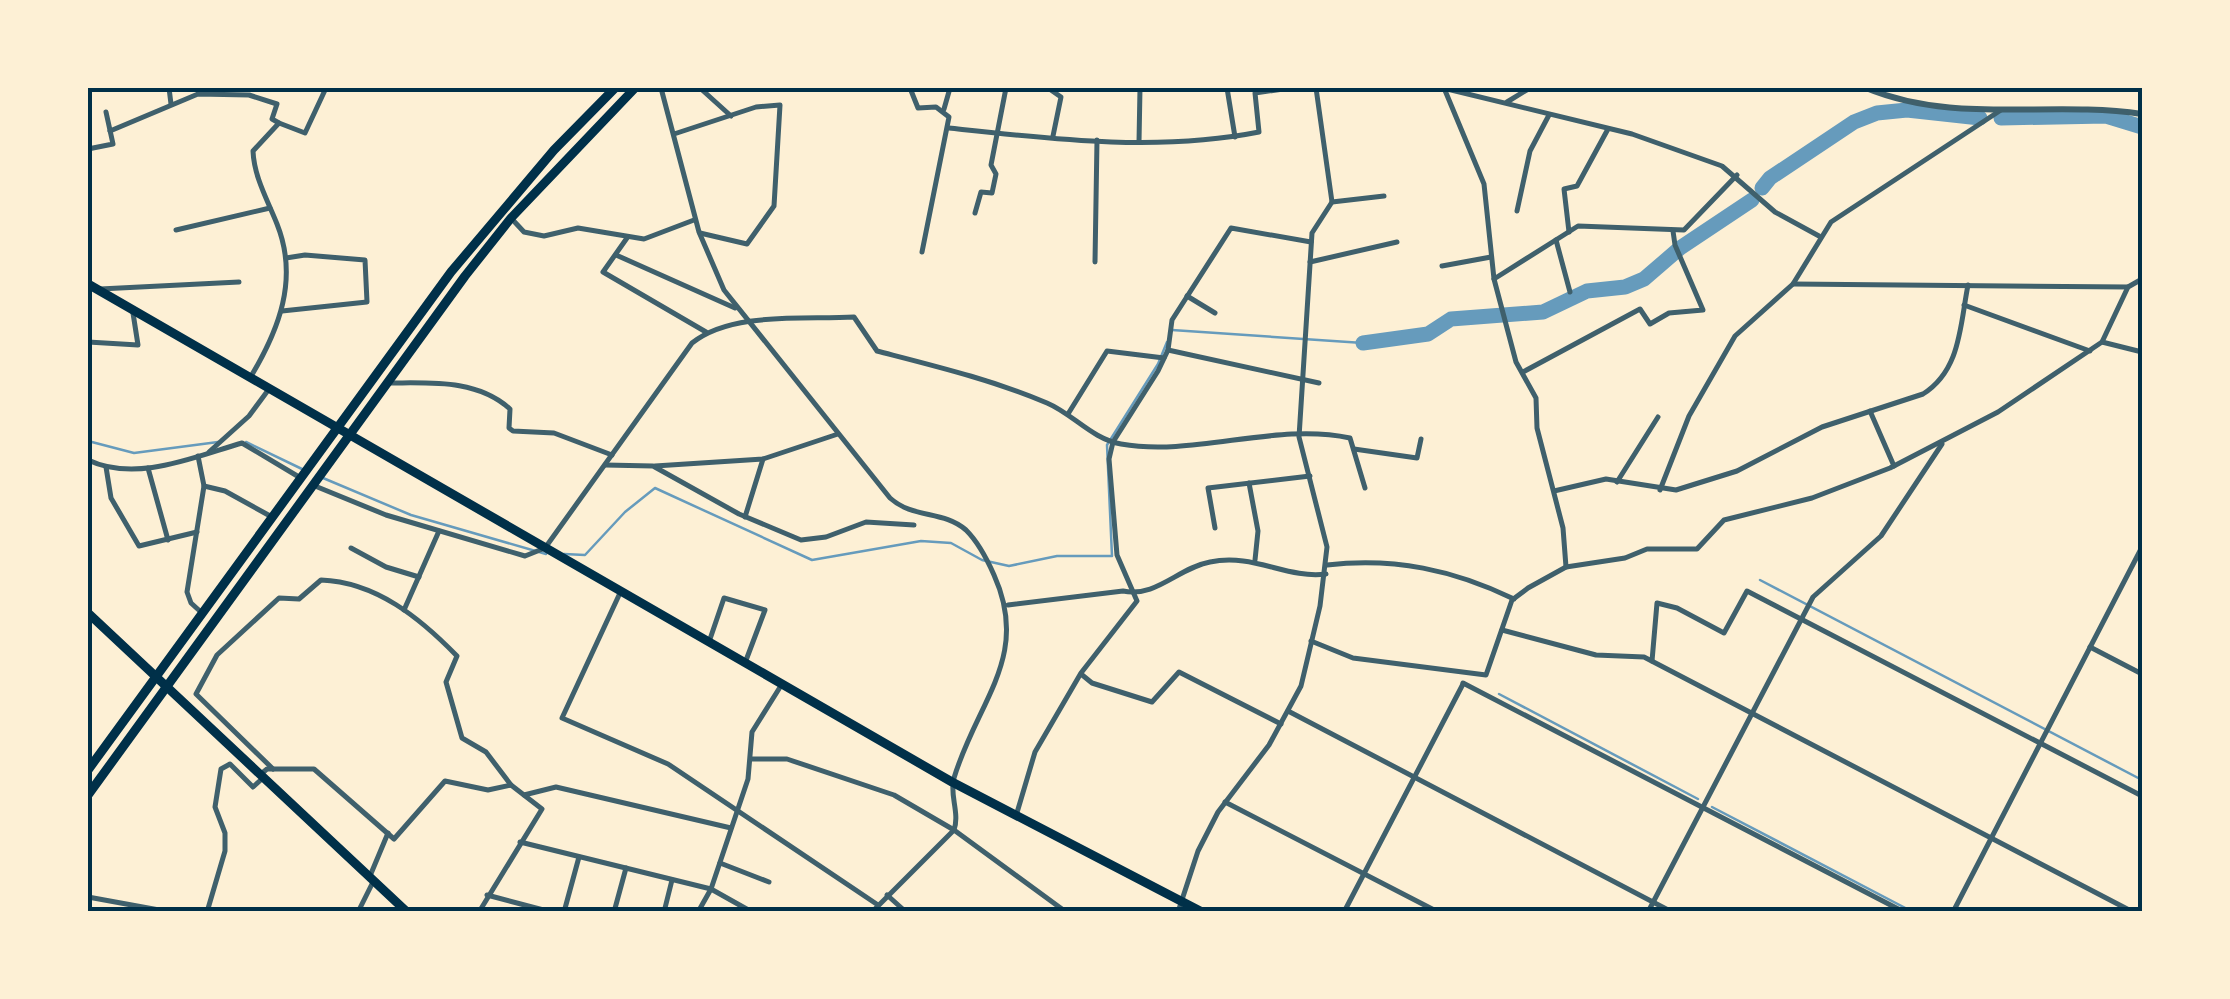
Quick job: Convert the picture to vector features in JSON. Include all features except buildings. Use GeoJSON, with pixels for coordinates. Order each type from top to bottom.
{"type":"FeatureCollection","features":[{"type":"Feature","properties":{"kind":"main road"},"geometry":{"type":"LineString","coordinates":[[88,795],[386,383],[511,218],[635,88]]}},
{"type":"Feature","properties":{"kind":"main road"},"geometry":{"type":"LineString","coordinates":[[88,770],[336,428],[499,212],[608,90]]}},
{"type":"Feature","properties":{"kind":"main road"},"geometry":{"type":"LineString","coordinates":[[92,286],[952,782],[1180,907],[1202,912]]}},
{"type":"Feature","properties":{"kind":"main road"},"geometry":{"type":"LineString","coordinates":[[88,613],[166,688],[266,773],[407,912]]}},
{"type":"Feature","properties":{"kind":"street"},"geometry":{"type":"LineString","coordinates":[[169,88],[171,104]]}},
{"type":"Feature","properties":{"kind":"street"},"geometry":{"type":"LineString","coordinates":[[110,131],[171,104],[213,92],[245,91],[277,104],[272,120],[304,133],[326,88]]}},
{"type":"Feature","properties":{"kind":"street"},"geometry":{"type":"LineString","coordinates":[[661,88],[698,232],[738,310],[901,507],[944,517],[970,534],[985,554],[1008,605],[1007,650],[952,782],[954,830],[872,912]]}},
{"type":"Feature","properties":{"kind":"street"},"geometry":{"type":"LineString","coordinates":[[700,88],[731,116]]}},
{"type":"Feature","properties":{"kind":"street"},"geometry":{"type":"LineString","coordinates":[[910,88],[918,108],[944,110]]}},
{"type":"Feature","properties":{"kind":"street"},"geometry":{"type":"LineString","coordinates":[[922,252],[949,128],[944,110],[950,88]]}},
{"type":"Feature","properties":{"kind":"street"},"geometry":{"type":"LineString","coordinates":[[975,213],[981,192],[992,193],[1006,88]]}},
{"type":"Feature","properties":{"kind":"street"},"geometry":{"type":"LineString","coordinates":[[1048,88],[1062,97],[1054,136]]}},
{"type":"Feature","properties":{"kind":"street"},"geometry":{"type":"LineString","coordinates":[[1140,88],[1140,142]]}},
{"type":"Feature","properties":{"kind":"street"},"geometry":{"type":"LineString","coordinates":[[1228,88],[1235,136]]}},
{"type":"Feature","properties":{"kind":"street"},"geometry":{"type":"LineString","coordinates":[[949,128],[1177,144],[1260,132],[1255,93],[1290,88]]}},
{"type":"Feature","properties":{"kind":"street"},"geometry":{"type":"LineString","coordinates":[[1180,907],[1198,851],[1225,802],[1281,724],[1302,686],[1326,574],[1322,518],[1299,437],[1312,233],[1332,202],[1316,88]]}},
{"type":"Feature","properties":{"kind":"street"},"geometry":{"type":"LineString","coordinates":[[1444,88],[1608,128],[1710,162],[1737,175],[1775,212],[1819,236]]}},
{"type":"Feature","properties":{"kind":"street"},"geometry":{"type":"LineString","coordinates":[[1444,88],[1466,150],[1484,184],[1494,279],[1522,372],[1536,398],[1536,428],[1554,490],[1566,566]]}},
{"type":"Feature","properties":{"kind":"street"},"geometry":{"type":"LineString","coordinates":[[1507,102],[1530,88]]}},
{"type":"Feature","properties":{"kind":"street"},"geometry":{"type":"LineString","coordinates":[[1866,88],[1921,106],[2094,109],[2142,114]]}},
{"type":"Feature","properties":{"kind":"street"},"geometry":{"type":"LineString","coordinates":[[674,134],[780,105],[774,206],[747,244],[698,232]]}},
{"type":"Feature","properties":{"kind":"street"},"geometry":{"type":"LineString","coordinates":[[1660,490],[1689,416],[1735,336],[1793,284],[1819,248],[1819,236],[1851,207],[2001,110]]}},
{"type":"Feature","properties":{"kind":"street"},"geometry":{"type":"LineString","coordinates":[[88,149],[113,144],[106,112]]}},
{"type":"Feature","properties":{"kind":"street"},"geometry":{"type":"LineString","coordinates":[[1517,211],[1530,151],[1550,115]]}},
{"type":"Feature","properties":{"kind":"street"},"geometry":{"type":"LineString","coordinates":[[250,378],[282,311],[288,276],[254,151],[280,122]]}},
{"type":"Feature","properties":{"kind":"street"},"geometry":{"type":"LineString","coordinates":[[1569,232],[1564,190],[1577,186],[1608,128]]}},
{"type":"Feature","properties":{"kind":"street"},"geometry":{"type":"LineString","coordinates":[[1095,262],[1097,140]]}},
{"type":"Feature","properties":{"kind":"street"},"geometry":{"type":"LineString","coordinates":[[1494,279],[1569,232],[1592,226],[1684,230],[1737,175]]}},
{"type":"Feature","properties":{"kind":"street"},"geometry":{"type":"LineString","coordinates":[[1332,202],[1384,196]]}},
{"type":"Feature","properties":{"kind":"street"},"geometry":{"type":"LineString","coordinates":[[176,230],[270,208]]}},
{"type":"Feature","properties":{"kind":"street"},"geometry":{"type":"LineString","coordinates":[[511,218],[524,232],[544,236],[578,228],[627,238],[660,237],[696,220]]}},
{"type":"Feature","properties":{"kind":"street"},"geometry":{"type":"LineString","coordinates":[[1016,816],[1035,752],[1081,673],[1137,601],[1117,555],[1109,459],[1114,442],[1168,350],[1172,320],[1231,228],[1311,242]]}},
{"type":"Feature","properties":{"kind":"street"},"geometry":{"type":"LineString","coordinates":[[1522,372],[1640,309],[1650,324],[1669,313],[1703,310],[1674,245],[1674,231]]}},
{"type":"Feature","properties":{"kind":"street"},"geometry":{"type":"LineString","coordinates":[[627,238],[603,272],[706,332]]}},
{"type":"Feature","properties":{"kind":"street"},"geometry":{"type":"LineString","coordinates":[[1556,240],[1570,292]]}},
{"type":"Feature","properties":{"kind":"street"},"geometry":{"type":"LineString","coordinates":[[1310,262],[1397,242]]}},
{"type":"Feature","properties":{"kind":"street"},"geometry":{"type":"LineString","coordinates":[[282,311],[367,302],[365,260],[305,255],[286,258]]}},
{"type":"Feature","properties":{"kind":"street"},"geometry":{"type":"LineString","coordinates":[[616,255],[738,310]]}},
{"type":"Feature","properties":{"kind":"street"},"geometry":{"type":"LineString","coordinates":[[1442,266],[1491,257]]}},
{"type":"Feature","properties":{"kind":"street"},"geometry":{"type":"LineString","coordinates":[[1793,284],[2128,287],[2142,279]]}},
{"type":"Feature","properties":{"kind":"street"},"geometry":{"type":"LineString","coordinates":[[92,286],[134,284],[159,290],[239,282]]}},
{"type":"Feature","properties":{"kind":"street"},"geometry":{"type":"LineString","coordinates":[[1554,490],[1596,480],[1660,490],[1726,475],[1822,428],[1937,385],[1954,360],[1968,286]]}},
{"type":"Feature","properties":{"kind":"street"},"geometry":{"type":"LineString","coordinates":[[1311,642],[1353,658],[1486,675],[1514,598],[1566,566],[1625,558],[1647,549],[1697,548],[1724,520],[1812,498],[1944,442],[2102,342],[2128,287]]}},
{"type":"Feature","properties":{"kind":"street"},"geometry":{"type":"LineString","coordinates":[[1187,296],[1214,313]]}},
{"type":"Feature","properties":{"kind":"street"},"geometry":{"type":"LineString","coordinates":[[1964,305],[2090,351]]}},
{"type":"Feature","properties":{"kind":"street"},"geometry":{"type":"LineString","coordinates":[[88,342],[138,345],[132,310]]}},
{"type":"Feature","properties":{"kind":"street"},"geometry":{"type":"LineString","coordinates":[[312,486],[386,515],[526,556],[546,548],[692,343],[706,332],[748,323],[854,316],[878,351],[1012,389],[1068,414],[1114,442],[1204,442],[1253,434],[1299,437],[1322,432],[1350,438],[1364,488]]}},
{"type":"Feature","properties":{"kind":"street"},"geometry":{"type":"LineString","coordinates":[[2102,342],[2142,352]]}},
{"type":"Feature","properties":{"kind":"street"},"geometry":{"type":"LineString","coordinates":[[1168,350],[1319,384]]}},
{"type":"Feature","properties":{"kind":"street"},"geometry":{"type":"LineString","coordinates":[[1068,414],[1107,351],[1164,358]]}},
{"type":"Feature","properties":{"kind":"street"},"geometry":{"type":"LineString","coordinates":[[386,383],[449,383],[474,390],[510,410],[509,428],[513,431],[554,433],[612,455]]}},
{"type":"Feature","properties":{"kind":"street"},"geometry":{"type":"LineString","coordinates":[[206,454],[249,416],[268,389]]}},
{"type":"Feature","properties":{"kind":"street"},"geometry":{"type":"LineString","coordinates":[[1870,411],[1894,466]]}},
{"type":"Feature","properties":{"kind":"street"},"geometry":{"type":"LineString","coordinates":[[1617,482],[1658,416]]}},
{"type":"Feature","properties":{"kind":"street"},"geometry":{"type":"LineString","coordinates":[[604,465],[763,459],[838,434]]}},
{"type":"Feature","properties":{"kind":"street"},"geometry":{"type":"LineString","coordinates":[[1354,448],[1417,458],[1421,439]]}},
{"type":"Feature","properties":{"kind":"street"},"geometry":{"type":"LineString","coordinates":[[1648,912],[1801,618],[1824,584],[1880,536],[1944,442]]}},
{"type":"Feature","properties":{"kind":"street"},"geometry":{"type":"LineString","coordinates":[[88,460],[106,466],[148,468],[248,444],[300,477]]}},
{"type":"Feature","properties":{"kind":"street"},"geometry":{"type":"LineString","coordinates":[[198,456],[204,486],[188,592],[191,604],[202,613]]}},
{"type":"Feature","properties":{"kind":"street"},"geometry":{"type":"LineString","coordinates":[[745,517],[763,459]]}},
{"type":"Feature","properties":{"kind":"street"},"geometry":{"type":"LineString","coordinates":[[106,466],[111,498],[139,546],[196,532]]}},
{"type":"Feature","properties":{"kind":"street"},"geometry":{"type":"LineString","coordinates":[[653,466],[745,517],[801,540],[826,537],[866,522],[914,525]]}},
{"type":"Feature","properties":{"kind":"street"},"geometry":{"type":"LineString","coordinates":[[148,468],[168,540]]}},
{"type":"Feature","properties":{"kind":"street"},"geometry":{"type":"LineString","coordinates":[[1215,528],[1208,488],[1310,476]]}},
{"type":"Feature","properties":{"kind":"street"},"geometry":{"type":"LineString","coordinates":[[1249,484],[1258,531],[1255,560]]}},
{"type":"Feature","properties":{"kind":"street"},"geometry":{"type":"LineString","coordinates":[[204,486],[225,491],[272,518]]}},
{"type":"Feature","properties":{"kind":"street"},"geometry":{"type":"LineString","coordinates":[[404,610],[440,530]]}},
{"type":"Feature","properties":{"kind":"street"},"geometry":{"type":"LineString","coordinates":[[351,548],[386,567],[418,577]]}},
{"type":"Feature","properties":{"kind":"street"},"geometry":{"type":"LineString","coordinates":[[1953,912],[2142,551]]}},
{"type":"Feature","properties":{"kind":"street"},"geometry":{"type":"LineString","coordinates":[[1008,605],[1097,594],[1136,594],[1210,562],[1255,560],[1305,577],[1326,574]]}},
{"type":"Feature","properties":{"kind":"street"},"geometry":{"type":"LineString","coordinates":[[1327,566],[1406,564],[1483,584],[1514,598]]}},
{"type":"Feature","properties":{"kind":"street"},"geometry":{"type":"LineString","coordinates":[[266,773],[196,694],[216,656],[278,598],[299,599],[321,580],[353,584],[426,624],[457,656],[446,682],[462,738],[486,752],[510,785],[542,809],[479,912]]}},
{"type":"Feature","properties":{"kind":"street"},"geometry":{"type":"LineString","coordinates":[[620,591],[562,718],[668,764],[878,905]]}},
{"type":"Feature","properties":{"kind":"street"},"geometry":{"type":"LineString","coordinates":[[1652,661],[1657,603],[1677,608],[1724,632],[1748,591],[2142,796]]}},
{"type":"Feature","properties":{"kind":"street"},"geometry":{"type":"LineString","coordinates":[[708,642],[724,598],[765,610],[746,663]]}},
{"type":"Feature","properties":{"kind":"street"},"geometry":{"type":"LineString","coordinates":[[1502,630],[1596,656],[1652,661],[2133,912]]}},
{"type":"Feature","properties":{"kind":"street"},"geometry":{"type":"LineString","coordinates":[[2090,648],[2142,674]]}},
{"type":"Feature","properties":{"kind":"street"},"geometry":{"type":"LineString","coordinates":[[1081,673],[1092,683],[1152,702],[1179,672],[1281,724]]}},
{"type":"Feature","properties":{"kind":"street"},"geometry":{"type":"LineString","coordinates":[[1344,912],[1468,674]]}},
{"type":"Feature","properties":{"kind":"street"},"geometry":{"type":"LineString","coordinates":[[1463,683],[1904,912]]}},
{"type":"Feature","properties":{"kind":"street"},"geometry":{"type":"LineString","coordinates":[[698,912],[711,888],[737,809],[750,759],[752,732],[782,684]]}},
{"type":"Feature","properties":{"kind":"street"},"geometry":{"type":"LineString","coordinates":[[1288,712],[1672,912]]}},
{"type":"Feature","properties":{"kind":"street"},"geometry":{"type":"LineString","coordinates":[[750,759],[786,759],[894,795],[954,830],[1066,912]]}},
{"type":"Feature","properties":{"kind":"street"},"geometry":{"type":"LineString","coordinates":[[207,912],[224,852],[225,833],[215,807],[221,770],[230,764],[254,787],[266,773],[314,769],[394,838],[445,781],[488,790],[510,785]]}},
{"type":"Feature","properties":{"kind":"street"},"geometry":{"type":"LineString","coordinates":[[524,796],[556,787],[731,828]]}},
{"type":"Feature","properties":{"kind":"street"},"geometry":{"type":"LineString","coordinates":[[1225,802],[1438,912]]}},
{"type":"Feature","properties":{"kind":"street"},"geometry":{"type":"LineString","coordinates":[[358,912],[388,834]]}},
{"type":"Feature","properties":{"kind":"street"},"geometry":{"type":"LineString","coordinates":[[520,842],[711,888],[752,912]]}},
{"type":"Feature","properties":{"kind":"street"},"geometry":{"type":"LineString","coordinates":[[564,912],[580,856]]}},
{"type":"Feature","properties":{"kind":"street"},"geometry":{"type":"LineString","coordinates":[[720,864],[769,882]]}},
{"type":"Feature","properties":{"kind":"street"},"geometry":{"type":"LineString","coordinates":[[614,912],[626,868]]}},
{"type":"Feature","properties":{"kind":"street"},"geometry":{"type":"LineString","coordinates":[[664,912],[672,879]]}},
{"type":"Feature","properties":{"kind":"street"},"geometry":{"type":"LineString","coordinates":[[487,895],[551,912]]}},
{"type":"Feature","properties":{"kind":"street"},"geometry":{"type":"LineString","coordinates":[[888,895],[906,912]]}},
{"type":"Feature","properties":{"kind":"street"},"geometry":{"type":"LineString","coordinates":[[88,897],[170,912]]}},
{"type":"Feature","properties":{"kind":"waterway"},"geometry":{"type":"LineString","coordinates":[[1762,188],[1770,178],[1854,122],[1877,113],[1907,110],[1980,118]]}},
{"type":"Feature","properties":{"kind":"waterway"},"geometry":{"type":"LineString","coordinates":[[2001,118],[2106,116],[2142,127]]}},
{"type":"Feature","properties":{"kind":"waterway"},"geometry":{"type":"LineString","coordinates":[[1363,343],[1428,334],[1451,319],[1543,312],[1587,291],[1625,287],[1644,279],[1680,248],[1752,200]]}},
{"type":"Feature","properties":{"kind":"waterway"},"geometry":{"type":"LineString","coordinates":[[1172,330],[1363,343]]}},
{"type":"Feature","properties":{"kind":"waterway"},"geometry":{"type":"LineString","coordinates":[[564,554],[585,555],[625,512],[655,488],[812,560],[921,541],[951,543],[982,560],[1009,566],[1057,556],[1112,556],[1107,445],[1158,364],[1167,342]]}},
{"type":"Feature","properties":{"kind":"waterway"},"geometry":{"type":"LineString","coordinates":[[88,441],[134,453],[218,442]]}},
{"type":"Feature","properties":{"kind":"waterway"},"geometry":{"type":"LineString","coordinates":[[246,442],[302,469]]}},
{"type":"Feature","properties":{"kind":"waterway"},"geometry":{"type":"LineString","coordinates":[[323,478],[411,515],[546,554]]}},
{"type":"Feature","properties":{"kind":"waterway"},"geometry":{"type":"LineString","coordinates":[[1760,580],[2142,780]]}},
{"type":"Feature","properties":{"kind":"waterway"},"geometry":{"type":"LineString","coordinates":[[1499,694],[1698,799]]}},
{"type":"Feature","properties":{"kind":"waterway"},"geometry":{"type":"LineString","coordinates":[[1712,807],[1913,912]]}}]}
